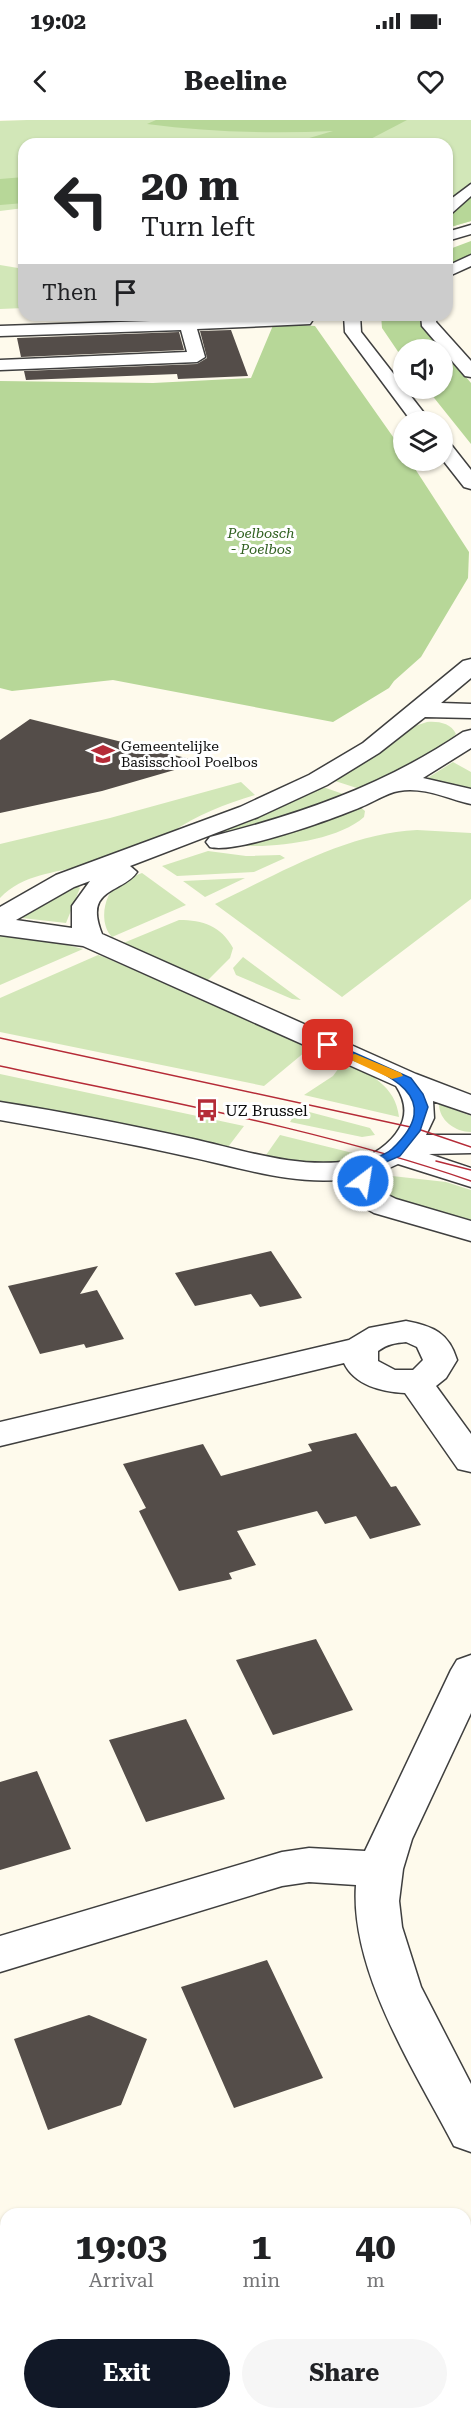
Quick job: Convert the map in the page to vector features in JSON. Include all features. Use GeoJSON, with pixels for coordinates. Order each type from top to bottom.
{"type":"FeatureCollection","features":[{"type":"Feature","properties":{"kind":"street"},"geometry":{"type":"LineString","coordinates":[[453,204],[471,188]]}},
{"type":"Feature","properties":{"kind":"street"},"geometry":{"type":"LineString","coordinates":[[453,235],[471,229]]}},
{"type":"Feature","properties":{"kind":"street"},"geometry":{"type":"LineString","coordinates":[[453,269],[471,260]]}},
{"type":"Feature","properties":{"kind":"street"},"geometry":{"type":"LineString","coordinates":[[0,331],[139,321]]}},
{"type":"Feature","properties":{"kind":"street"},"geometry":{"type":"LineString","coordinates":[[175,321],[187,324],[244,321]]}},
{"type":"Feature","properties":{"kind":"street"},"geometry":{"type":"LineString","coordinates":[[313,321],[328,325],[346,321]]}},
{"type":"Feature","properties":{"kind":"street"},"geometry":{"type":"LineString","coordinates":[[351,321],[364,347],[413,411]]}},
{"type":"Feature","properties":{"kind":"street"},"geometry":{"type":"LineString","coordinates":[[429,321],[433,329],[471,372]]}},
{"type":"Feature","properties":{"kind":"street"},"geometry":{"type":"LineString","coordinates":[[0,364],[197,357],[187,324]]}},
{"type":"Feature","properties":{"kind":"street"},"geometry":{"type":"LineString","coordinates":[[453,459],[470,479]]}},
{"type":"Feature","properties":{"kind":"street"},"geometry":{"type":"LineString","coordinates":[[0,918],[50,888],[225,822],[304,787],[371,748],[471,666]]}},
{"type":"Feature","properties":{"kind":"street"},"geometry":{"type":"LineString","coordinates":[[420,710],[471,711]]}},
{"type":"Feature","properties":{"kind":"street"},"geometry":{"type":"LineString","coordinates":[[90,939],[83,920],[86,901],[98,886],[120,873],[193,848],[299,821],[396,783],[465,750]]}},
{"type":"Feature","properties":{"kind":"street"},"geometry":{"type":"LineString","coordinates":[[396,783],[433,786],[471,797]]}},
{"type":"Feature","properties":{"kind":"street"},"geometry":{"type":"LineString","coordinates":[[0,927],[62,933],[90,939],[406,1080],[471,1105]]}},
{"type":"Feature","properties":{"kind":"street"},"geometry":{"type":"LineString","coordinates":[[404,1143],[422,1107],[417,1094],[406,1080]]}},
{"type":"Feature","properties":{"kind":"street"},"geometry":{"type":"LineString","coordinates":[[0,1111],[47,1118],[286,1169],[311,1172],[358,1169],[404,1143],[465,1146]]}},
{"type":"Feature","properties":{"kind":"street"},"geometry":{"type":"LineString","coordinates":[[404,1143],[471,1178]]}},
{"type":"Feature","properties":{"kind":"street"},"geometry":{"type":"LineString","coordinates":[[358,1169],[376,1201],[385,1206],[471,1231]]}},
{"type":"Feature","properties":{"kind":"street"},"geometry":{"type":"LineString","coordinates":[[0,1434],[361,1348],[375,1336],[397,1331],[422,1336],[430,1341],[440,1353],[438,1367],[433,1373],[414,1381],[395,1382],[377,1377],[361,1364],[361,1348]]}},
{"type":"Feature","properties":{"kind":"street"},"geometry":{"type":"LineString","coordinates":[[414,1381],[471,1460]]}},
{"type":"Feature","properties":{"kind":"street"},"geometry":{"type":"LineString","coordinates":[[471,1670],[393,1832],[381,1869],[377,1900],[380,1933],[391,1967],[471,2131]]}},
{"type":"Feature","properties":{"kind":"street"},"geometry":{"type":"LineString","coordinates":[[0,1954],[282,1869],[318,1865],[381,1869]]}},
{"type":"Feature","properties":{"kind":"green space"},"geometry":{"type":"Polygon","coordinates":[[[156,120],[407,120],[372,138],[309,138],[333,131],[240,132],[147,124],[156,120]]]}},
{"type":"Feature","properties":{"kind":"green space"},"geometry":{"type":"Polygon","coordinates":[[[471,120],[471,221],[453,226],[453,207],[456,196],[453,196],[453,138],[18,138],[18,209],[0,211],[0,121],[471,120]]]}},
{"type":"Feature","properties":{"kind":"green space"},"geometry":{"type":"Polygon","coordinates":[[[18,178],[18,204],[0,205],[0,179],[18,178]]]}},
{"type":"Feature","properties":{"kind":"green space"},"geometry":{"type":"Polygon","coordinates":[[[471,197],[471,221],[453,226],[453,198],[471,197]]]}},
{"type":"Feature","properties":{"kind":"green space"},"geometry":{"type":"Polygon","coordinates":[[[471,241],[471,257],[453,264],[453,248],[471,241]]]}},
{"type":"Feature","properties":{"kind":"green space"},"geometry":{"type":"Polygon","coordinates":[[[0,265],[18,268],[18,308],[0,309],[0,265]]]}},
{"type":"Feature","properties":{"kind":"green space"},"geometry":{"type":"Polygon","coordinates":[[[381,321],[420,321],[434,339],[393,339],[393,344],[382,328],[381,321]]]}},
{"type":"Feature","properties":{"kind":"green space","name":"Poelbosch - Poelbos"},"geometry":{"type":"Polygon","coordinates":[[[274,323],[315,326],[393,437],[393,471],[416,471],[469,552],[468,578],[421,657],[389,688],[333,722],[113,680],[12,691],[0,688],[0,381],[153,383],[251,378],[274,323]]]}},
{"type":"Feature","properties":{"kind":"green space"},"geometry":{"type":"Polygon","coordinates":[[[453,361],[471,383],[471,444],[453,422],[453,411],[445,411],[435,399],[453,399],[453,361]]]}},
{"type":"Feature","properties":{"kind":"green space"},"geometry":{"type":"Polygon","coordinates":[[[427,722],[444,724],[451,727],[456,734],[445,746],[363,790],[332,780],[415,726],[427,722]]]}},
{"type":"Feature","properties":{"kind":"green space"},"geometry":{"type":"Polygon","coordinates":[[[453,762],[471,772],[471,789],[426,779],[453,762]]]}},
{"type":"Feature","properties":{"kind":"green space"},"geometry":{"type":"Polygon","coordinates":[[[241,782],[255,795],[211,811],[165,837],[143,846],[93,863],[29,879],[0,898],[0,844],[110,818],[241,782]]]}},
{"type":"Feature","properties":{"kind":"green space"},"geometry":{"type":"Polygon","coordinates":[[[320,786],[349,796],[249,829],[204,837],[320,786]]]}},
{"type":"Feature","properties":{"kind":"green space"},"geometry":{"type":"Polygon","coordinates":[[[359,806],[365,811],[364,817],[338,832],[303,842],[267,846],[236,845],[359,806]]]}},
{"type":"Feature","properties":{"kind":"green space"},"geometry":{"type":"Polygon","coordinates":[[[417,830],[471,833],[471,899],[342,997],[215,904],[288,868],[339,847],[391,833],[417,830]]]}},
{"type":"Feature","properties":{"kind":"green space"},"geometry":{"type":"Polygon","coordinates":[[[208,851],[246,856],[280,855],[285,858],[254,872],[177,876],[162,866],[208,851]]]}},
{"type":"Feature","properties":{"kind":"green space"},"geometry":{"type":"Polygon","coordinates":[[[142,873],[186,905],[112,937],[105,924],[104,916],[110,893],[120,882],[142,873]]]}},
{"type":"Feature","properties":{"kind":"green space"},"geometry":{"type":"Polygon","coordinates":[[[245,878],[205,897],[183,881],[245,878]]]}},
{"type":"Feature","properties":{"kind":"green space"},"geometry":{"type":"Polygon","coordinates":[[[77,886],[80,888],[66,923],[22,918],[58,892],[77,886]]]}},
{"type":"Feature","properties":{"kind":"green space"},"geometry":{"type":"Polygon","coordinates":[[[179,920],[196,921],[217,929],[233,948],[230,958],[206,982],[121,944],[179,920]]]}},
{"type":"Feature","properties":{"kind":"green space"},"geometry":{"type":"Polygon","coordinates":[[[0,936],[43,939],[83,949],[0,985],[0,936]]]}},
{"type":"Feature","properties":{"kind":"green space"},"geometry":{"type":"Polygon","coordinates":[[[98,955],[311,1047],[264,1086],[0,1032],[0,998],[98,955]]]}},
{"type":"Feature","properties":{"kind":"green space"},"geometry":{"type":"Polygon","coordinates":[[[243,957],[301,1000],[292,999],[236,975],[233,968],[243,957]]]}},
{"type":"Feature","properties":{"kind":"green space"},"geometry":{"type":"Polygon","coordinates":[[[344,1061],[363,1070],[387,1089],[397,1106],[399,1117],[304,1095],[333,1076],[344,1061]]]}},
{"type":"Feature","properties":{"kind":"green space"},"geometry":{"type":"Polygon","coordinates":[[[0,1074],[244,1126],[228,1147],[0,1103],[0,1074]]]}},
{"type":"Feature","properties":{"kind":"green space"},"geometry":{"type":"Polygon","coordinates":[[[439,1104],[471,1116],[471,1132],[459,1130],[449,1124],[442,1115],[439,1104]]]}},
{"type":"Feature","properties":{"kind":"green space"},"geometry":{"type":"Polygon","coordinates":[[[298,1109],[370,1128],[375,1135],[362,1137],[290,1122],[298,1109]]]}},
{"type":"Feature","properties":{"kind":"green space"},"geometry":{"type":"Polygon","coordinates":[[[280,1135],[361,1155],[350,1160],[314,1163],[266,1155],[280,1135]]]}},
{"type":"Feature","properties":{"kind":"green space"},"geometry":{"type":"Polygon","coordinates":[[[392,1176],[446,1182],[471,1190],[471,1223],[392,1200],[382,1187],[392,1176]]]}},
{"type":"Feature","properties":{"kind":"building"},"geometry":{"type":"Polygon","coordinates":[[[231,330],[248,376],[178,379],[177,374],[26,380],[24,371],[197,364],[207,358],[200,331],[231,330]]]}},
{"type":"Feature","properties":{"kind":"building"},"geometry":{"type":"Polygon","coordinates":[[[179,332],[184,350],[21,357],[17,338],[179,332]]]}},
{"type":"Feature","properties":{"kind":"building"},"geometry":{"type":"Polygon","coordinates":[[[30,719],[202,762],[102,791],[0,813],[0,740],[30,719]]]}},
{"type":"Feature","properties":{"kind":"building"},"geometry":{"type":"Polygon","coordinates":[[[271,1251],[302,1298],[260,1307],[251,1294],[195,1306],[175,1273],[271,1251]]]}},
{"type":"Feature","properties":{"kind":"building"},"geometry":{"type":"Polygon","coordinates":[[[98,1266],[80,1294],[97,1290],[124,1339],[86,1348],[84,1344],[40,1354],[8,1286],[98,1266]]]}},
{"type":"Feature","properties":{"kind":"building"},"geometry":{"type":"Polygon","coordinates":[[[356,1433],[391,1487],[396,1486],[421,1525],[370,1539],[356,1516],[325,1524],[317,1511],[237,1531],[256,1565],[229,1573],[232,1579],[179,1591],[139,1511],[146,1508],[123,1464],[203,1444],[221,1476],[312,1451],[308,1444],[356,1433]]]}},
{"type":"Feature","properties":{"kind":"building"},"geometry":{"type":"Polygon","coordinates":[[[316,1639],[353,1710],[273,1735],[236,1660],[316,1639]]]}},
{"type":"Feature","properties":{"kind":"building"},"geometry":{"type":"Polygon","coordinates":[[[186,1719],[225,1799],[146,1822],[109,1740],[186,1719]]]}},
{"type":"Feature","properties":{"kind":"building"},"geometry":{"type":"Polygon","coordinates":[[[37,1771],[71,1849],[0,1870],[0,1782],[37,1771]]]}},
{"type":"Feature","properties":{"kind":"building"},"geometry":{"type":"Polygon","coordinates":[[[267,1960],[323,2078],[234,2108],[181,1987],[267,1960]]]}},
{"type":"Feature","properties":{"kind":"building"},"geometry":{"type":"Polygon","coordinates":[[[89,2015],[147,2039],[121,2105],[48,2130],[14,2039],[89,2015]]]}},
{"type":"Feature","properties":{"kind":"tram line"},"geometry":{"type":"LineString","coordinates":[[0,1038],[415,1128],[471,1147]]}},
{"type":"Feature","properties":{"kind":"tram line"},"geometry":{"type":"LineString","coordinates":[[0,1066],[296,1130],[355,1145],[471,1181]]}},
{"type":"Feature","properties":{"kind":"tram line"},"geometry":{"type":"LineString","coordinates":[[436,1161],[471,1170]]}},
{"type":"Feature","properties":{"kind":"slow traffic"},"geometry":{"type":"LineString","coordinates":[[355,1058],[397,1076]]}},
{"type":"Feature","properties":{"kind":"place","name":"Gemeentelijke Basisschool Poelbos"},"geometry":{"type":"Point","coordinates":[103,754]}},
{"type":"Feature","properties":{"kind":"place","name":"UZ Brussel"},"geometry":{"type":"Point","coordinates":[207,1110]}},
{"type":"Feature","properties":{"kind":"route"},"geometry":{"type":"LineString","coordinates":[[328,1045],[406,1080],[417,1094],[422,1107],[414,1131],[396,1153],[371,1166],[358,1169],[363,1181]]}}]}
